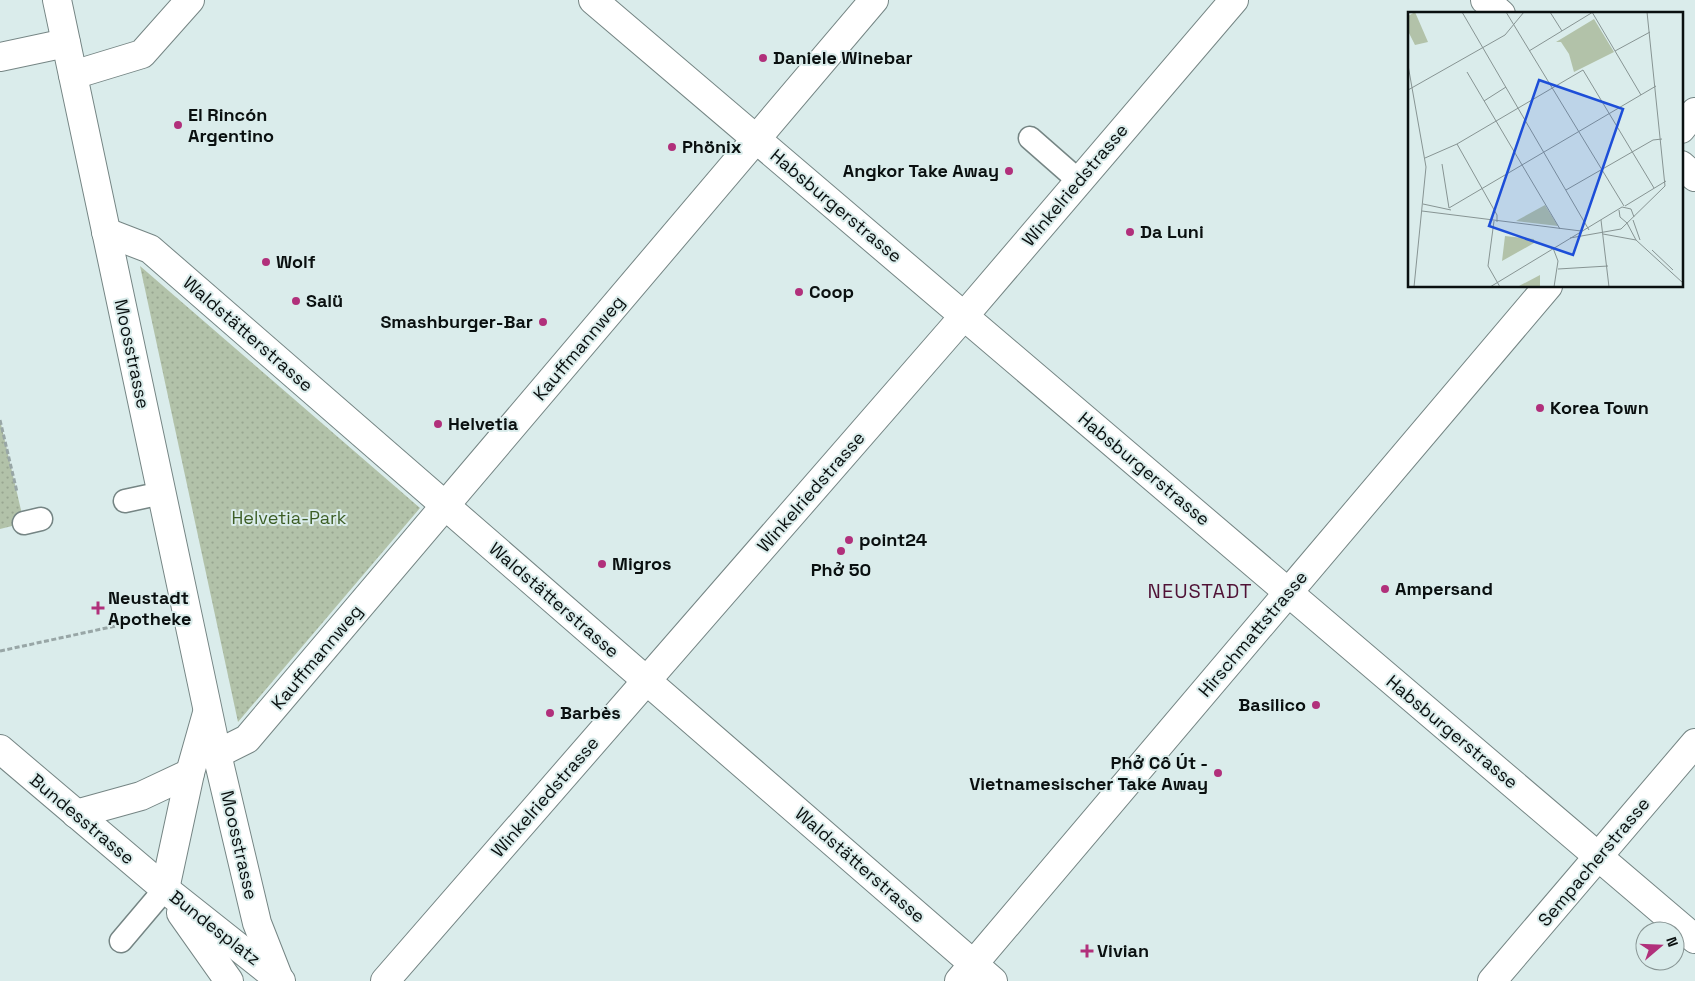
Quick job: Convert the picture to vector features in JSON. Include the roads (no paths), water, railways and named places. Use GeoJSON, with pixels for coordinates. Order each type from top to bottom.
{"type":"FeatureCollection","features":[{"type":"Feature","properties":{"kind":"street","name":"Moosstrasse"},"geometry":{"type":"LineString","coordinates":[[57,0],[218,754],[257,923],[280,980]]}},
{"type":"Feature","properties":{"kind":"street"},"geometry":{"type":"LineString","coordinates":[[73,75],[142,54],[190,0]]}},
{"type":"Feature","properties":{"kind":"street","name":"Habsburgerstrasse"},"geometry":{"type":"LineString","coordinates":[[593,0],[1695,938]]}},
{"type":"Feature","properties":{"kind":"street","name":"Kauffmannweg"},"geometry":{"type":"LineString","coordinates":[[218,754],[247,739],[874,0]]}},
{"type":"Feature","properties":{"kind":"street","name":"Winkelriedstrasse"},"geometry":{"type":"LineString","coordinates":[[385,981],[964,316],[1234,0]]}},
{"type":"Feature","properties":{"kind":"street"},"geometry":{"type":"LineString","coordinates":[[1484,0],[1499,12]]}},
{"type":"Feature","properties":{"kind":"street"},"geometry":{"type":"LineString","coordinates":[[0,57],[66,43]]}},
{"type":"Feature","properties":{"kind":"street"},"geometry":{"type":"LineString","coordinates":[[1682,128],[1695,112]]}},
{"type":"Feature","properties":{"kind":"street"},"geometry":{"type":"LineString","coordinates":[[1682,166],[1695,178]]}},
{"type":"Feature","properties":{"kind":"street","name":"Waldstätterstrasse"},"geometry":{"type":"LineString","coordinates":[[106,232],[150,249],[647,681],[975,975]]}},
{"type":"Feature","properties":{"kind":"street","name":"Hirschmattstrasse"},"geometry":{"type":"LineString","coordinates":[[975,975],[1289,592],[1546,288]]}},
{"type":"Feature","properties":{"kind":"street","name":"Moosstrasse"},"geometry":{"type":"LineString","coordinates":[[165,889],[190,773],[208,708]]}},
{"type":"Feature","properties":{"kind":"street","name":"Sempacherstrasse"},"geometry":{"type":"LineString","coordinates":[[1492,981],[1695,743]]}},
{"type":"Feature","properties":{"kind":"street","name":"Bundesstrasse"},"geometry":{"type":"LineString","coordinates":[[0,749],[165,889]]}},
{"type":"Feature","properties":{"kind":"street"},"geometry":{"type":"LineString","coordinates":[[76,814],[141,796],[190,773]]}},
{"type":"Feature","properties":{"kind":"street","name":"Bundesplatz"},"geometry":{"type":"LineString","coordinates":[[165,889],[280,980]]}},
{"type":"Feature","properties":{"kind":"street","name":"Bundesplatz"},"geometry":{"type":"LineString","coordinates":[[165,889],[229,981]]}},
{"type":"Feature","properties":{"kind":"lane"},"geometry":{"type":"LineString","coordinates":[[1030,138],[1079,181]]}},
{"type":"Feature","properties":{"kind":"lane"},"geometry":{"type":"LineString","coordinates":[[125,501],[162,493]]}},
{"type":"Feature","properties":{"kind":"lane"},"geometry":{"type":"LineString","coordinates":[[121,941],[165,889]]}},
{"type":"Feature","properties":{"kind":"place","name":"Daniele Winebar"},"geometry":{"type":"Point","coordinates":[763,58]}},
{"type":"Feature","properties":{"kind":"place","name":"El Rincón Argentino"},"geometry":{"type":"Point","coordinates":[178,125]}},
{"type":"Feature","properties":{"kind":"place","name":"Phönix"},"geometry":{"type":"Point","coordinates":[672,147]}},
{"type":"Feature","properties":{"kind":"place","name":"Angkor Take Away"},"geometry":{"type":"Point","coordinates":[1009,171]}},
{"type":"Feature","properties":{"kind":"place","name":"Da Luni"},"geometry":{"type":"Point","coordinates":[1130,232]}},
{"type":"Feature","properties":{"kind":"place","name":"Wolf"},"geometry":{"type":"Point","coordinates":[266,262]}},
{"type":"Feature","properties":{"kind":"place","name":"Coop"},"geometry":{"type":"Point","coordinates":[799,292]}},
{"type":"Feature","properties":{"kind":"place","name":"Salü"},"geometry":{"type":"Point","coordinates":[296,301]}},
{"type":"Feature","properties":{"kind":"place","name":"Smashburger-Bar"},"geometry":{"type":"Point","coordinates":[543,322]}},
{"type":"Feature","properties":{"kind":"place","name":"Korea Town"},"geometry":{"type":"Point","coordinates":[1540,408]}},
{"type":"Feature","properties":{"kind":"place","name":"Helvetia"},"geometry":{"type":"Point","coordinates":[438,424]}},
{"type":"Feature","properties":{"kind":"place","name":"point24"},"geometry":{"type":"Point","coordinates":[849,540]}},
{"type":"Feature","properties":{"kind":"place","name":"Phở 50"},"geometry":{"type":"Point","coordinates":[841,551]}},
{"type":"Feature","properties":{"kind":"place","name":"Migros"},"geometry":{"type":"Point","coordinates":[602,564]}},
{"type":"Feature","properties":{"kind":"place","name":"Ampersand"},"geometry":{"type":"Point","coordinates":[1385,589]}},
{"type":"Feature","properties":{"kind":"place","name":"Neustadt Apotheke"},"geometry":{"type":"Point","coordinates":[98,608]}},
{"type":"Feature","properties":{"kind":"place","name":"Basilico"},"geometry":{"type":"Point","coordinates":[1316,705]}},
{"type":"Feature","properties":{"kind":"place","name":"Barbès"},"geometry":{"type":"Point","coordinates":[550,713]}},
{"type":"Feature","properties":{"kind":"place","name":"Phở Cô Út - Vietnamesischer Take Away"},"geometry":{"type":"Point","coordinates":[1218,773]}},
{"type":"Feature","properties":{"kind":"place","name":"Vivian"},"geometry":{"type":"Point","coordinates":[1087,951]}},
{"type":"Feature","properties":{"kind":"district","name":"NEUSTADT"},"geometry":{"type":"Point","coordinates":[1200,591]}},
{"type":"Feature","properties":{"kind":"park label","name":"Helvetia-Park"},"geometry":{"type":"Point","coordinates":[289,518]}}]}
